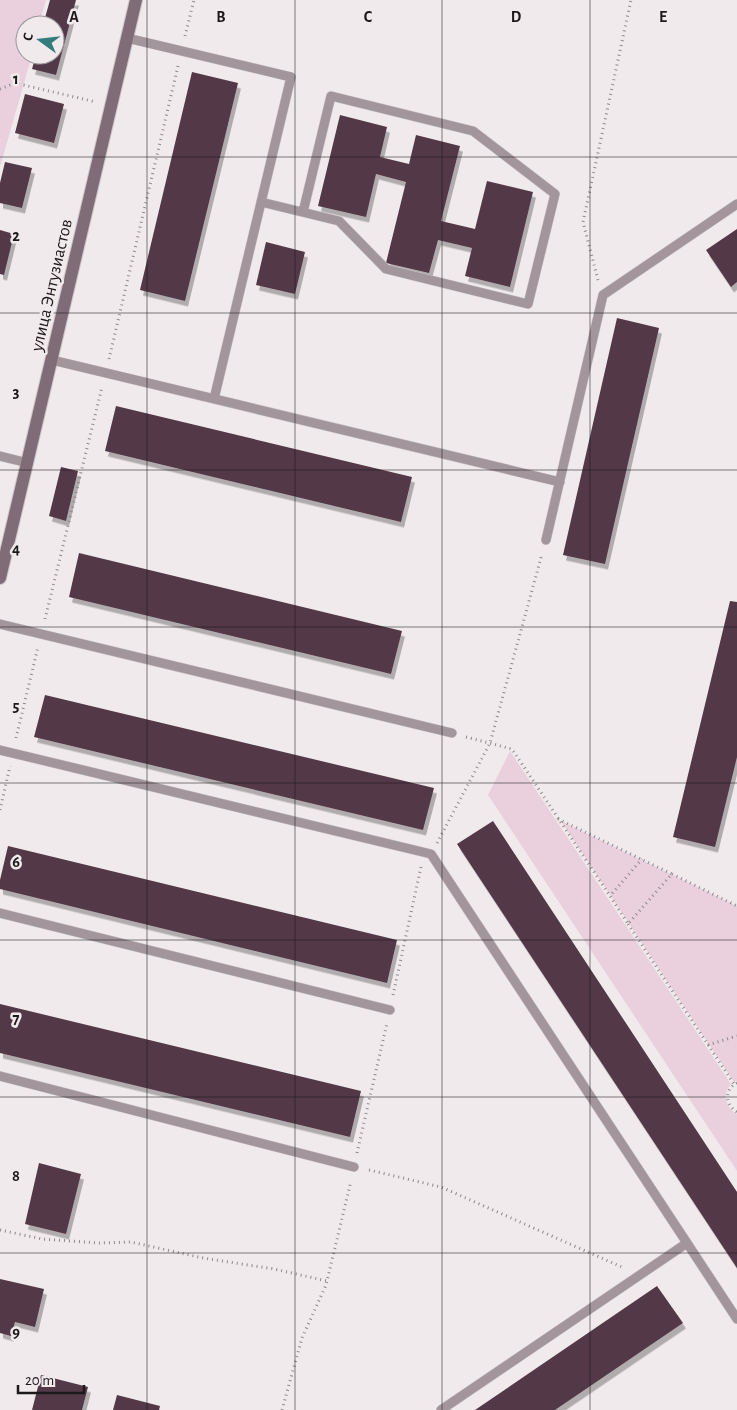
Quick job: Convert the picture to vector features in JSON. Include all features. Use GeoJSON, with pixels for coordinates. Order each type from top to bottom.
{"type":"FeatureCollection","features":[{"type":"Feature","properties":{"kind":"main road","name":"улица Энтузиастов"},"geometry":{"type":"LineString","coordinates":[[0,578],[136,0]]}},
{"type":"Feature","properties":{"kind":"lane"},"geometry":{"type":"LineString","coordinates":[[127,38],[291,77],[214,399]]}},
{"type":"Feature","properties":{"kind":"lane"},"geometry":{"type":"LineString","coordinates":[[261,202],[339,221],[386,269],[528,304],[556,194],[473,131],[331,96],[303,212]]}},
{"type":"Feature","properties":{"kind":"lane"},"geometry":{"type":"LineString","coordinates":[[546,540],[602,295],[737,204]]}},
{"type":"Feature","properties":{"kind":"lane"},"geometry":{"type":"LineString","coordinates":[[52,360],[560,482]]}},
{"type":"Feature","properties":{"kind":"lane"},"geometry":{"type":"LineString","coordinates":[[0,456],[28,463]]}},
{"type":"Feature","properties":{"kind":"lane"},"geometry":{"type":"LineString","coordinates":[[0,624],[452,733]]}},
{"type":"Feature","properties":{"kind":"lane"},"geometry":{"type":"LineString","coordinates":[[0,750],[428,853],[737,1319]]}},
{"type":"Feature","properties":{"kind":"lane"},"geometry":{"type":"LineString","coordinates":[[0,913],[390,1010]]}},
{"type":"Feature","properties":{"kind":"lane"},"geometry":{"type":"LineString","coordinates":[[0,1076],[354,1166]]}},
{"type":"Feature","properties":{"kind":"lane"},"geometry":{"type":"LineString","coordinates":[[441,1410],[687,1243]]}},
{"type":"Feature","properties":{"kind":"path"},"geometry":{"type":"LineString","coordinates":[[0,810],[194,0]]}},
{"type":"Feature","properties":{"kind":"path"},"geometry":{"type":"LineString","coordinates":[[602,295],[583,222],[631,0]]}},
{"type":"Feature","properties":{"kind":"path"},"geometry":{"type":"LineString","coordinates":[[0,89],[15,83],[111,105]]}},
{"type":"Feature","properties":{"kind":"path"},"geometry":{"type":"LineString","coordinates":[[282,1410],[302,1338],[327,1281],[428,853],[490,743],[546,540]]}},
{"type":"Feature","properties":{"kind":"path"},"geometry":{"type":"LineString","coordinates":[[452,733],[512,749],[735,1083],[727,1096],[728,1104],[737,1112]]}},
{"type":"Feature","properties":{"kind":"path"},"geometry":{"type":"LineString","coordinates":[[558,818],[737,906]]}},
{"type":"Feature","properties":{"kind":"path"},"geometry":{"type":"LineString","coordinates":[[610,896],[642,859]]}},
{"type":"Feature","properties":{"kind":"path"},"geometry":{"type":"LineString","coordinates":[[628,924],[672,874]]}},
{"type":"Feature","properties":{"kind":"path"},"geometry":{"type":"LineString","coordinates":[[708,1045],[737,1036]]}},
{"type":"Feature","properties":{"kind":"path"},"geometry":{"type":"LineString","coordinates":[[354,1166],[441,1187],[640,1275]]}},
{"type":"Feature","properties":{"kind":"path"},"geometry":{"type":"LineString","coordinates":[[0,1230],[42,1239],[99,1243],[131,1242],[203,1258],[274,1269],[327,1281]]}},
{"type":"Feature","properties":{"kind":"shaded area"},"geometry":{"type":"Polygon","coordinates":[[[0,0],[46,0],[42,15],[15,15],[15,65],[29,65],[0,167],[0,0]]]}},
{"type":"Feature","properties":{"kind":"shaded area"},"geometry":{"type":"Polygon","coordinates":[[[510,751],[731,1084],[726,1092],[726,1100],[730,1108],[737,1114],[737,1171],[488,795],[510,751]]]}},
{"type":"Feature","properties":{"kind":"shaded area"},"geometry":{"type":"Polygon","coordinates":[[[561,821],[737,906],[737,1081],[734,1082],[561,821]]]}},
{"type":"Feature","properties":{"kind":"building"},"geometry":{"type":"Polygon","coordinates":[[[50,0],[76,0],[65,41],[65,15],[46,15],[50,0]]]}},
{"type":"Feature","properties":{"kind":"building"},"geometry":{"type":"Polygon","coordinates":[[[33,65],[59,65],[56,75],[32,69],[33,65]]]}},
{"type":"Feature","properties":{"kind":"building"},"geometry":{"type":"Polygon","coordinates":[[[192,72],[238,83],[185,301],[140,290],[192,72]]]}},
{"type":"Feature","properties":{"kind":"building"},"geometry":{"type":"Polygon","coordinates":[[[25,94],[64,104],[54,143],[15,133],[25,94]]]}},
{"type":"Feature","properties":{"kind":"building"},"geometry":{"type":"Polygon","coordinates":[[[340,115],[387,127],[380,157],[409,164],[416,135],[460,146],[441,221],[475,229],[487,181],[533,192],[510,287],[465,276],[472,248],[438,240],[429,273],[386,263],[406,182],[376,174],[366,217],[318,206],[340,115]]]}},
{"type":"Feature","properties":{"kind":"building"},"geometry":{"type":"Polygon","coordinates":[[[5,162],[32,168],[22,208],[0,203],[0,183],[5,162]]]}},
{"type":"Feature","properties":{"kind":"building"},"geometry":{"type":"Polygon","coordinates":[[[737,229],[737,282],[731,287],[706,250],[737,229]]]}},
{"type":"Feature","properties":{"kind":"building"},"geometry":{"type":"Polygon","coordinates":[[[0,230],[14,234],[4,275],[0,274],[0,230]]]}},
{"type":"Feature","properties":{"kind":"building"},"geometry":{"type":"Polygon","coordinates":[[[266,242],[305,252],[295,294],[256,285],[266,242]]]}},
{"type":"Feature","properties":{"kind":"building"},"geometry":{"type":"Polygon","coordinates":[[[617,318],[659,328],[605,564],[563,555],[617,318]]]}},
{"type":"Feature","properties":{"kind":"building"},"geometry":{"type":"Polygon","coordinates":[[[116,406],[412,477],[401,522],[105,451],[116,406]]]}},
{"type":"Feature","properties":{"kind":"building"},"geometry":{"type":"Polygon","coordinates":[[[61,467],[78,471],[66,521],[49,516],[61,467]]]}},
{"type":"Feature","properties":{"kind":"building"},"geometry":{"type":"Polygon","coordinates":[[[79,553],[402,631],[391,674],[69,597],[79,553]]]}},
{"type":"Feature","properties":{"kind":"building"},"geometry":{"type":"Polygon","coordinates":[[[730,601],[737,602],[737,757],[715,847],[673,837],[730,601]]]}},
{"type":"Feature","properties":{"kind":"building"},"geometry":{"type":"Polygon","coordinates":[[[45,695],[434,788],[423,830],[34,737],[45,695]]]}},
{"type":"Feature","properties":{"kind":"building"},"geometry":{"type":"Polygon","coordinates":[[[493,821],[737,1192],[737,1268],[457,844],[493,821]]]}},
{"type":"Feature","properties":{"kind":"building"},"geometry":{"type":"Polygon","coordinates":[[[8,846],[397,940],[387,983],[0,889],[0,880],[8,846]]]}},
{"type":"Feature","properties":{"kind":"building"},"geometry":{"type":"Polygon","coordinates":[[[0,1004],[361,1091],[350,1137],[0,1053],[0,1004]]]}},
{"type":"Feature","properties":{"kind":"building"},"geometry":{"type":"Polygon","coordinates":[[[39,1163],[81,1174],[66,1234],[25,1224],[39,1163]]]}},
{"type":"Feature","properties":{"kind":"building"},"geometry":{"type":"Polygon","coordinates":[[[0,1279],[44,1289],[35,1327],[15,1322],[11,1336],[0,1333],[0,1279]]]}},
{"type":"Feature","properties":{"kind":"building"},"geometry":{"type":"Polygon","coordinates":[[[657,1286],[683,1323],[555,1410],[475,1410],[657,1286]]]}},
{"type":"Feature","properties":{"kind":"building"},"geometry":{"type":"Polygon","coordinates":[[[41,1375],[88,1387],[82,1410],[32,1410],[41,1375]]]}},
{"type":"Feature","properties":{"kind":"building"},"geometry":{"type":"Polygon","coordinates":[[[117,1395],[160,1406],[159,1410],[113,1410],[117,1395]]]}}]}
